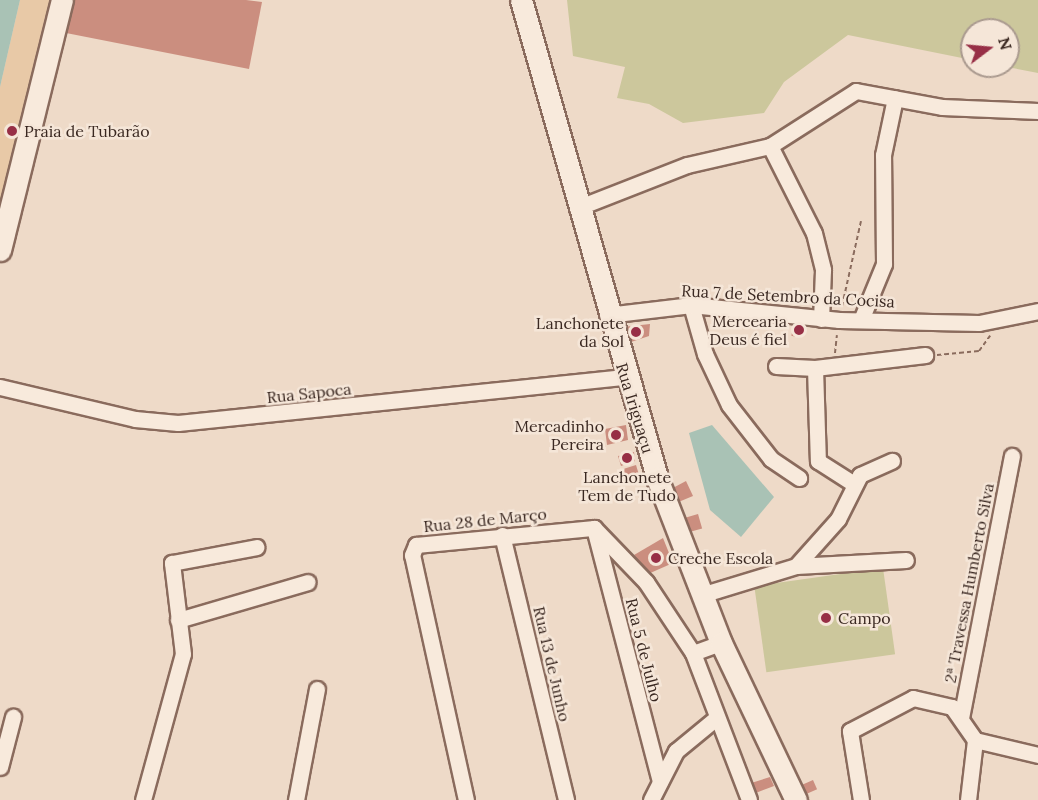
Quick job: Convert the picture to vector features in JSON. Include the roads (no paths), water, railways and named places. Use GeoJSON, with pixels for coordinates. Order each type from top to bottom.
{"type":"FeatureCollection","features":[{"type":"Feature","properties":{"kind":"main road"},"geometry":{"type":"LineString","coordinates":[[0,250],[62,0]]}},
{"type":"Feature","properties":{"kind":"main road","name":"Rua Iriguaçu"},"geometry":{"type":"LineString","coordinates":[[521,0],[625,377],[701,595],[721,643],[796,800]]}},
{"type":"Feature","properties":{"kind":"street"},"geometry":{"type":"LineString","coordinates":[[577,208],[687,165],[770,146],[846,94],[870,92],[942,107],[1038,111]]}},
{"type":"Feature","properties":{"kind":"street"},"geometry":{"type":"LineString","coordinates":[[861,320],[884,264],[883,155],[895,98]]}},
{"type":"Feature","properties":{"kind":"street"},"geometry":{"type":"LineString","coordinates":[[770,146],[814,233],[823,270],[821,319]]}},
{"type":"Feature","properties":{"kind":"street"},"geometry":{"type":"LineString","coordinates":[[691,305],[705,354],[729,405],[771,459],[799,478]]}},
{"type":"Feature","properties":{"kind":"street","name":"Rua 7 de Setembro da Cocisa"},"geometry":{"type":"LineString","coordinates":[[607,315],[691,305],[839,320],[998,321],[1038,311]]}},
{"type":"Feature","properties":{"kind":"street"},"geometry":{"type":"LineString","coordinates":[[776,366],[815,368],[926,355]]}},
{"type":"Feature","properties":{"kind":"street"},"geometry":{"type":"LineString","coordinates":[[815,368],[818,461],[854,484]]}},
{"type":"Feature","properties":{"kind":"street","name":"Rua Sapoca"},"geometry":{"type":"LineString","coordinates":[[0,387],[135,419],[178,423],[625,377]]}},
{"type":"Feature","properties":{"kind":"street","name":"2ª Travessa Humberto Silva"},"geometry":{"type":"LineString","coordinates":[[962,718],[1012,456]]}},
{"type":"Feature","properties":{"kind":"street"},"geometry":{"type":"LineString","coordinates":[[796,566],[838,519],[860,475],[892,461]]}},
{"type":"Feature","properties":{"kind":"street"},"geometry":{"type":"LineString","coordinates":[[594,528],[646,582],[693,653],[749,800]]}},
{"type":"Feature","properties":{"kind":"street","name":"Rua 28 de Março"},"geometry":{"type":"LineString","coordinates":[[466,800],[412,549],[502,536],[594,528]]}},
{"type":"Feature","properties":{"kind":"street","name":"Rua 5 de Julho"},"geometry":{"type":"LineString","coordinates":[[594,528],[660,782]]}},
{"type":"Feature","properties":{"kind":"street","name":"Rua 13 de Junho"},"geometry":{"type":"LineString","coordinates":[[502,536],[566,800]]}},
{"type":"Feature","properties":{"kind":"street"},"geometry":{"type":"LineString","coordinates":[[143,800],[183,647],[170,576],[175,559],[257,547]]}},
{"type":"Feature","properties":{"kind":"street"},"geometry":{"type":"LineString","coordinates":[[701,595],[796,566],[906,560]]}},
{"type":"Feature","properties":{"kind":"street"},"geometry":{"type":"LineString","coordinates":[[178,620],[308,582]]}},
{"type":"Feature","properties":{"kind":"street"},"geometry":{"type":"LineString","coordinates":[[693,653],[721,643]]}},
{"type":"Feature","properties":{"kind":"street"},"geometry":{"type":"LineString","coordinates":[[296,800],[317,689]]}},
{"type":"Feature","properties":{"kind":"street"},"geometry":{"type":"LineString","coordinates":[[861,800],[849,743],[854,726],[921,698],[944,703],[962,718],[975,740],[968,800]]}},
{"type":"Feature","properties":{"kind":"street"},"geometry":{"type":"LineString","coordinates":[[0,767],[13,717]]}},
{"type":"Feature","properties":{"kind":"street"},"geometry":{"type":"LineString","coordinates":[[651,800],[681,746],[716,718]]}},
{"type":"Feature","properties":{"kind":"street"},"geometry":{"type":"LineString","coordinates":[[975,740],[1038,754]]}},
{"type":"Feature","properties":{"kind":"place","name":"Praia de Tubarão"},"geometry":{"type":"Point","coordinates":[12,131]}},
{"type":"Feature","properties":{"kind":"place","name":"Mercearia Deus é fiel"},"geometry":{"type":"Point","coordinates":[799,330]}},
{"type":"Feature","properties":{"kind":"place","name":"Lanchonete da Sol"},"geometry":{"type":"Point","coordinates":[636,332]}},
{"type":"Feature","properties":{"kind":"place","name":"Mercadinho Pereira"},"geometry":{"type":"Point","coordinates":[616,435]}},
{"type":"Feature","properties":{"kind":"place","name":"Lanchonete Tem de Tudo"},"geometry":{"type":"Point","coordinates":[627,458]}},
{"type":"Feature","properties":{"kind":"place","name":"Creche Escola"},"geometry":{"type":"Point","coordinates":[656,558]}},
{"type":"Feature","properties":{"kind":"place","name":"Campo"},"geometry":{"type":"Point","coordinates":[826,618]}}]}
